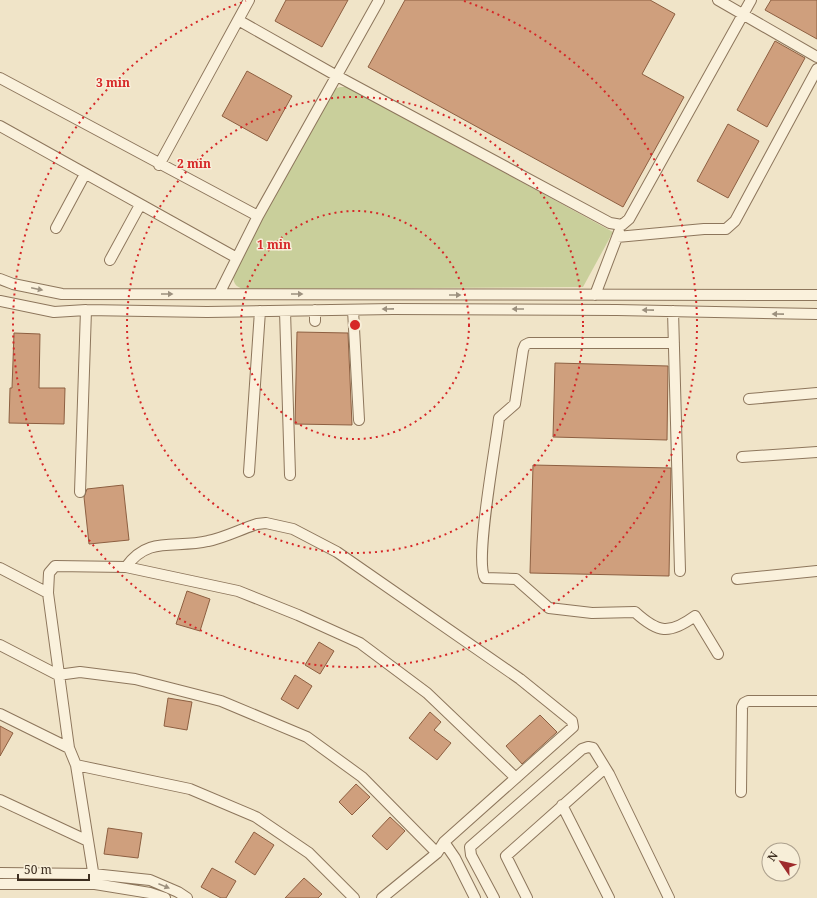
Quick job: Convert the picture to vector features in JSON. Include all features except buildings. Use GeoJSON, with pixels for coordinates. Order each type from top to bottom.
{"type":"FeatureCollection","features":[{"type":"Feature","properties":{"kind":"street"},"geometry":{"type":"LineString","coordinates":[[159,165],[248,0]]}},
{"type":"Feature","properties":{"kind":"street"},"geometry":{"type":"LineString","coordinates":[[219,294],[258,216],[379,0]]}},
{"type":"Feature","properties":{"kind":"street"},"geometry":{"type":"LineString","coordinates":[[718,0],[817,57]]}},
{"type":"Feature","properties":{"kind":"street"},"geometry":{"type":"LineString","coordinates":[[595,295],[622,225],[629,219],[751,0]]}},
{"type":"Feature","properties":{"kind":"street"},"geometry":{"type":"LineString","coordinates":[[238,20],[337,76],[610,223],[622,225]]}},
{"type":"Feature","properties":{"kind":"street"},"geometry":{"type":"LineString","coordinates":[[617,237],[704,229],[726,229],[736,221],[817,69]]}},
{"type":"Feature","properties":{"kind":"street"},"geometry":{"type":"LineString","coordinates":[[0,78],[159,165],[258,216]]}},
{"type":"Feature","properties":{"kind":"street"},"geometry":{"type":"LineString","coordinates":[[0,126],[237,258]]}},
{"type":"Feature","properties":{"kind":"street"},"geometry":{"type":"LineString","coordinates":[[56,228],[85,174]]}},
{"type":"Feature","properties":{"kind":"street"},"geometry":{"type":"LineString","coordinates":[[110,260],[140,205]]}},
{"type":"Feature","properties":{"kind":"street"},"geometry":{"type":"LineString","coordinates":[[0,278],[13,284],[62,294],[817,296]]}},
{"type":"Feature","properties":{"kind":"street"},"geometry":{"type":"LineString","coordinates":[[439,295],[439,309]]}},
{"type":"Feature","properties":{"kind":"street"},"geometry":{"type":"LineString","coordinates":[[0,301],[54,312],[86,310],[285,311],[439,309],[817,314]]}},
{"type":"Feature","properties":{"kind":"street"},"geometry":{"type":"LineString","coordinates":[[80,492],[86,310]]}},
{"type":"Feature","properties":{"kind":"street"},"geometry":{"type":"LineString","coordinates":[[315,310],[315,321]]}},
{"type":"Feature","properties":{"kind":"street"},"geometry":{"type":"LineString","coordinates":[[353,310],[359,420]]}},
{"type":"Feature","properties":{"kind":"street"},"geometry":{"type":"LineString","coordinates":[[249,472],[260,311]]}},
{"type":"Feature","properties":{"kind":"street"},"geometry":{"type":"LineString","coordinates":[[285,311],[290,475]]}},
{"type":"Feature","properties":{"kind":"street"},"geometry":{"type":"LineString","coordinates":[[673,311],[680,571]]}},
{"type":"Feature","properties":{"kind":"street"},"geometry":{"type":"LineString","coordinates":[[674,343],[529,343],[525,345],[522,350],[515,404],[500,418],[481,549],[482,573],[484,578],[516,579],[549,608],[592,613],[635,612],[650,626],[665,630],[674,628],[695,616],[698,617],[718,654]]}},
{"type":"Feature","properties":{"kind":"street"},"geometry":{"type":"LineString","coordinates":[[749,399],[817,393]]}},
{"type":"Feature","properties":{"kind":"street"},"geometry":{"type":"LineString","coordinates":[[742,458],[817,452]]}},
{"type":"Feature","properties":{"kind":"street"},"geometry":{"type":"LineString","coordinates":[[126,567],[133,556],[139,552],[164,543],[207,542],[257,524],[266,523],[293,529],[338,552],[520,679],[572,721],[573,727],[444,842],[437,853],[382,898]]}},
{"type":"Feature","properties":{"kind":"street"},"geometry":{"type":"LineString","coordinates":[[94,879],[76,765],[69,748],[58,675],[48,593],[49,573],[55,566],[126,567],[238,591],[298,615],[360,643],[427,693],[516,778]]}},
{"type":"Feature","properties":{"kind":"street"},"geometry":{"type":"LineString","coordinates":[[0,568],[48,593]]}},
{"type":"Feature","properties":{"kind":"street"},"geometry":{"type":"LineString","coordinates":[[737,579],[817,571]]}},
{"type":"Feature","properties":{"kind":"street"},"geometry":{"type":"LineString","coordinates":[[0,645],[58,675],[80,672],[135,679],[221,701],[307,737],[362,777],[437,853]]}},
{"type":"Feature","properties":{"kind":"street"},"geometry":{"type":"LineString","coordinates":[[741,792],[742,707],[744,703],[748,700],[817,700]]}},
{"type":"Feature","properties":{"kind":"street"},"geometry":{"type":"LineString","coordinates":[[0,714],[69,748]]}},
{"type":"Feature","properties":{"kind":"street"},"geometry":{"type":"LineString","coordinates":[[494,898],[471,855],[470,847],[582,749],[588,747],[593,748],[605,768],[669,898]]}},
{"type":"Feature","properties":{"kind":"street"},"geometry":{"type":"LineString","coordinates":[[76,765],[190,789],[256,816],[309,853],[354,898]]}},
{"type":"Feature","properties":{"kind":"street"},"geometry":{"type":"LineString","coordinates":[[527,898],[506,856],[605,768]]}},
{"type":"Feature","properties":{"kind":"street"},"geometry":{"type":"LineString","coordinates":[[0,800],[88,842]]}},
{"type":"Feature","properties":{"kind":"street"},"geometry":{"type":"LineString","coordinates":[[562,805],[609,898]]}},
{"type":"Feature","properties":{"kind":"street"},"geometry":{"type":"LineString","coordinates":[[444,842],[455,858],[475,898]]}},
{"type":"Feature","properties":{"kind":"street"},"geometry":{"type":"LineString","coordinates":[[0,873],[94,879],[150,880],[178,892],[187,898]]}},
{"type":"Feature","properties":{"kind":"street"},"geometry":{"type":"LineString","coordinates":[[0,884],[94,879],[150,892],[165,898]]}},
{"type":"Feature","properties":{"kind":"green space"},"geometry":{"type":"Polygon","coordinates":[[[347,87],[613,232],[583,287],[244,289],[238,287],[234,282],[233,273],[334,89],[347,87]]]}}]}
